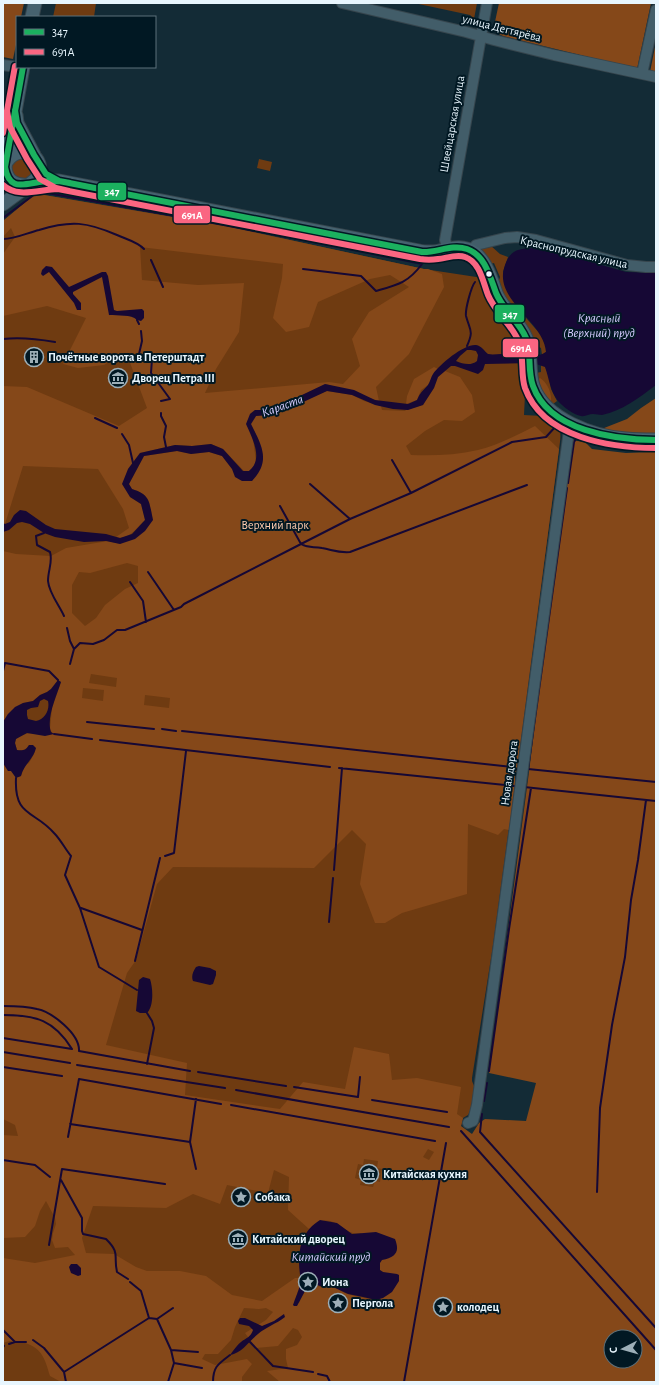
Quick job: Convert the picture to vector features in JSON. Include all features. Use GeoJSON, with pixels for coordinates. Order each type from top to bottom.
{"type":"FeatureCollection","features":[{"type":"Feature","properties":{"kind":"main road"},"geometry":{"type":"LineString","coordinates":[[32,16],[35,3]]}},
{"type":"Feature","properties":{"kind":"main road"},"geometry":{"type":"LineString","coordinates":[[23,68],[5,173],[12,183],[21,186],[42,182],[59,181],[418,251],[431,252],[463,248],[471,251],[484,264],[501,303],[525,336],[529,346],[533,386],[541,402],[570,423],[590,431],[625,439],[656,440]]}},
{"type":"Feature","properties":{"kind":"main road"},"geometry":{"type":"LineString","coordinates":[[3,204],[37,178],[39,171],[39,164],[17,123],[15,109]]}},
{"type":"Feature","properties":{"kind":"main road"},"geometry":{"type":"LineString","coordinates":[[6,164],[10,156],[15,153],[22,151],[27,152],[34,156],[46,174],[59,181]]}},
{"type":"Feature","properties":{"kind":"street","name":"улица Дегтярёва"},"geometry":{"type":"LineString","coordinates":[[342,3],[482,36],[554,55],[656,77]]}},
{"type":"Feature","properties":{"kind":"street","name":"Швейцарская улица"},"geometry":{"type":"LineString","coordinates":[[448,249],[445,240],[487,3]]}},
{"type":"Feature","properties":{"kind":"street"},"geometry":{"type":"LineString","coordinates":[[642,74],[656,10]]}},
{"type":"Feature","properties":{"kind":"street"},"geometry":{"type":"LineString","coordinates":[[3,65],[16,67]]}},
{"type":"Feature","properties":{"kind":"street","name":"Краснопрудская улица"},"geometry":{"type":"LineString","coordinates":[[471,251],[476,245],[505,238],[517,237],[536,240],[627,265],[646,268],[656,267]]}},
{"type":"Feature","properties":{"kind":"street","name":"Новая дорога"},"geometry":{"type":"LineString","coordinates":[[468,1123],[473,1121],[476,1105],[570,423]]}},
{"type":"Feature","properties":{"kind":"green space"},"geometry":{"type":"Polygon","coordinates":[[[3,3],[24,3],[21,16],[16,16],[16,45],[13,59],[3,57],[3,3]]]}},
{"type":"Feature","properties":{"kind":"green space"},"geometry":{"type":"Polygon","coordinates":[[[56,3],[96,3],[94,16],[53,16],[56,3]]]}},
{"type":"Feature","properties":{"kind":"green space"},"geometry":{"type":"Polygon","coordinates":[[[414,3],[477,3],[474,19],[470,15],[414,3]]]}},
{"type":"Feature","properties":{"kind":"green space"},"geometry":{"type":"Polygon","coordinates":[[[499,3],[651,3],[637,69],[503,36],[493,31],[499,3]]]}},
{"type":"Feature","properties":{"kind":"green space"},"geometry":{"type":"Polygon","coordinates":[[[656,42],[656,73],[650,72],[656,42]]]}},
{"type":"Feature","properties":{"kind":"green space"},"geometry":{"type":"Polygon","coordinates":[[[25,156],[35,167],[29,180],[14,179],[9,165],[12,160],[25,156]]]}},
{"type":"Feature","properties":{"kind":"green space"},"geometry":{"type":"Polygon","coordinates":[[[259,159],[272,162],[270,171],[257,168],[259,159]]]}},
{"type":"Feature","properties":{"kind":"green space","name":"Верхний парк"},"geometry":{"type":"Polygon","coordinates":[[[44,195],[225,226],[424,269],[483,278],[498,310],[523,344],[526,374],[524,415],[542,416],[558,426],[559,429],[560,443],[517,769],[515,774],[492,952],[472,1078],[474,1086],[471,1109],[468,1115],[463,1118],[461,1126],[415,1382],[3,1382],[3,221],[33,196],[44,195]]]}},
{"type":"Feature","properties":{"kind":"green space"},"geometry":{"type":"Polygon","coordinates":[[[44,195],[225,226],[428,269],[442,274],[444,287],[409,354],[376,387],[379,401],[326,384],[281,405],[265,410],[255,410],[250,414],[256,462],[249,471],[244,471],[223,449],[211,444],[192,446],[175,445],[140,453],[128,469],[130,497],[141,504],[145,520],[132,533],[125,537],[116,537],[129,528],[123,509],[98,469],[23,466],[5,524],[3,523],[3,386],[27,387],[119,426],[147,408],[129,360],[119,356],[104,365],[78,368],[63,364],[86,318],[47,306],[3,316],[3,254],[15,237],[11,228],[3,237],[3,221],[33,196],[44,195]],[[140,247],[142,280],[198,285],[244,283],[239,332],[216,369],[205,393],[329,382],[343,384],[360,366],[352,339],[369,312],[409,287],[390,275],[370,279],[318,302],[309,327],[286,332],[273,318],[282,278],[283,264],[140,247]]]}},
{"type":"Feature","properties":{"kind":"green space"},"geometry":{"type":"Polygon","coordinates":[[[490,245],[500,254],[508,257],[503,272],[520,311],[541,335],[546,346],[546,352],[542,355],[541,348],[536,345],[526,325],[509,304],[498,283],[500,277],[494,263],[489,264],[475,251],[490,245]]]}},
{"type":"Feature","properties":{"kind":"green space"},"geometry":{"type":"Polygon","coordinates":[[[541,365],[545,366],[551,389],[557,401],[552,405],[541,390],[536,373],[541,372],[541,365]]]}},
{"type":"Feature","properties":{"kind":"green space"},"geometry":{"type":"Polygon","coordinates":[[[434,367],[438,369],[428,385],[421,390],[417,400],[406,404],[407,396],[414,379],[434,367]]]}},
{"type":"Feature","properties":{"kind":"green space","name":"Верхний парк"},"geometry":{"type":"Polygon","coordinates":[[[445,371],[460,377],[472,395],[475,412],[462,421],[444,420],[425,431],[406,446],[411,455],[444,455],[478,450],[500,443],[535,426],[559,449],[517,769],[515,774],[509,830],[504,829],[498,835],[468,824],[467,894],[402,913],[385,923],[375,923],[360,884],[366,844],[352,830],[314,868],[173,867],[157,884],[136,960],[127,973],[106,1045],[187,1063],[185,1095],[280,1109],[303,1082],[345,1089],[354,1047],[389,1054],[392,1080],[417,1078],[461,1087],[457,1114],[463,1118],[461,1126],[472,1134],[479,1123],[485,1119],[526,1121],[536,1083],[489,1073],[529,772],[570,440],[585,442],[592,449],[626,453],[656,452],[656,1382],[280,1382],[267,1371],[288,1368],[286,1349],[297,1345],[302,1337],[298,1330],[293,1328],[278,1346],[256,1348],[245,1333],[266,1320],[273,1312],[266,1308],[244,1308],[231,1340],[218,1354],[205,1354],[202,1359],[215,1365],[247,1359],[252,1364],[242,1377],[242,1382],[61,1382],[50,1376],[42,1355],[31,1345],[17,1341],[3,1343],[3,1258],[35,1263],[75,1255],[68,1247],[55,1248],[52,1240],[56,1224],[55,1218],[46,1201],[40,1211],[35,1226],[25,1237],[3,1238],[3,1135],[18,1136],[15,1125],[3,1119],[3,763],[8,771],[11,771],[19,777],[21,776],[25,765],[29,763],[35,752],[29,745],[24,750],[17,750],[15,743],[16,739],[30,733],[48,735],[53,734],[50,729],[52,708],[61,682],[58,680],[47,692],[40,695],[33,701],[23,703],[8,714],[3,722],[3,551],[16,554],[51,556],[66,548],[108,541],[120,544],[153,520],[150,504],[146,497],[138,491],[132,489],[129,484],[144,456],[177,451],[191,454],[209,452],[222,456],[232,469],[252,481],[263,455],[251,424],[256,416],[269,415],[327,391],[352,395],[364,401],[381,406],[382,410],[405,411],[423,405],[434,388],[438,377],[445,371]],[[127,563],[90,573],[79,572],[72,585],[72,613],[85,626],[96,618],[105,605],[125,589],[138,583],[138,566],[127,563]],[[91,674],[89,683],[116,687],[117,678],[91,674]],[[83,688],[82,698],[103,701],[104,690],[83,688]],[[145,695],[144,705],[169,708],[170,698],[145,695]],[[428,1149],[423,1157],[429,1160],[434,1152],[428,1149]],[[364,1159],[363,1165],[358,1164],[355,1178],[361,1180],[360,1185],[373,1187],[375,1181],[380,1182],[382,1169],[377,1168],[378,1161],[364,1159]],[[274,1170],[268,1193],[227,1185],[220,1204],[193,1194],[166,1208],[93,1206],[82,1238],[86,1253],[114,1254],[136,1267],[147,1271],[180,1271],[206,1276],[232,1295],[262,1301],[295,1278],[301,1278],[296,1297],[299,1303],[305,1291],[313,1286],[334,1287],[355,1296],[376,1300],[383,1272],[380,1270],[380,1262],[382,1259],[387,1259],[361,1233],[348,1231],[331,1221],[325,1220],[309,1229],[288,1210],[289,1177],[274,1170]]]}},
{"type":"Feature","properties":{"kind":"green space"},"geometry":{"type":"Polygon","coordinates":[[[540,378],[545,382],[548,388],[551,395],[551,401],[548,402],[536,381],[540,378]]]}},
{"type":"Feature","properties":{"kind":"green space"},"geometry":{"type":"Polygon","coordinates":[[[656,398],[656,433],[625,434],[599,430],[627,419],[656,398]]]}},
{"type":"Feature","properties":{"kind":"water","name":"Красный (Верхний) пруд"},"geometry":{"type":"Polygon","coordinates":[[[534,248],[552,251],[626,272],[656,273],[656,385],[617,410],[602,415],[593,414],[582,416],[565,408],[560,403],[553,393],[545,367],[533,363],[485,364],[483,370],[478,374],[451,366],[438,377],[434,388],[423,405],[408,410],[393,409],[375,405],[352,395],[327,391],[284,411],[269,415],[256,416],[251,424],[261,446],[263,460],[258,474],[252,481],[242,481],[235,477],[232,469],[222,456],[209,452],[191,454],[177,451],[144,456],[129,484],[132,489],[143,494],[148,500],[153,520],[145,531],[135,539],[120,544],[106,541],[84,542],[55,537],[44,533],[30,524],[22,522],[17,523],[9,530],[3,532],[3,523],[5,524],[10,522],[14,515],[20,510],[26,511],[46,525],[55,529],[106,534],[120,538],[132,534],[145,520],[141,504],[130,497],[122,484],[128,469],[140,453],[175,445],[192,446],[211,444],[223,449],[243,471],[249,471],[256,461],[256,455],[254,442],[246,424],[250,414],[255,410],[265,410],[281,405],[325,384],[354,390],[375,400],[408,404],[417,400],[428,385],[433,374],[441,365],[453,355],[465,348],[476,345],[481,347],[488,354],[525,356],[536,356],[546,352],[543,341],[537,330],[512,299],[506,289],[503,277],[507,260],[513,253],[519,250],[534,248]],[[467,350],[456,361],[472,364],[477,361],[478,355],[476,351],[467,350]]]}},
{"type":"Feature","properties":{"kind":"water"},"geometry":{"type":"Polygon","coordinates":[[[46,266],[52,267],[69,287],[102,272],[106,272],[114,310],[142,309],[144,311],[144,318],[141,321],[128,316],[109,315],[102,277],[73,292],[81,303],[81,310],[77,310],[74,303],[49,272],[43,276],[41,274],[42,270],[46,266]]]}},
{"type":"Feature","properties":{"kind":"water"},"geometry":{"type":"Polygon","coordinates":[[[58,680],[61,682],[50,720],[51,732],[54,734],[45,736],[27,733],[16,739],[15,743],[17,750],[24,750],[29,745],[33,745],[36,748],[21,776],[16,778],[11,771],[8,771],[3,763],[3,722],[15,707],[23,703],[33,701],[51,689],[58,680]],[[44,699],[40,701],[38,707],[27,710],[28,719],[36,721],[42,718],[46,714],[48,701],[44,699]]]}},
{"type":"Feature","properties":{"kind":"water"},"geometry":{"type":"Polygon","coordinates":[[[199,966],[216,971],[213,984],[210,985],[193,981],[193,972],[196,967],[199,966]]]}},
{"type":"Feature","properties":{"kind":"water"},"geometry":{"type":"Polygon","coordinates":[[[143,977],[150,979],[152,987],[152,1002],[147,1013],[140,1013],[136,1011],[139,980],[143,977]]]}},
{"type":"Feature","properties":{"kind":"water","name":"Китайский пруд"},"geometry":{"type":"Polygon","coordinates":[[[320,1220],[337,1223],[352,1234],[376,1232],[395,1239],[397,1247],[396,1253],[391,1257],[382,1260],[380,1263],[380,1270],[383,1272],[399,1275],[399,1281],[392,1292],[383,1298],[376,1300],[348,1294],[333,1287],[323,1287],[317,1285],[310,1286],[305,1291],[297,1306],[293,1305],[300,1284],[299,1263],[301,1244],[306,1233],[320,1220]]]}},
{"type":"Feature","properties":{"kind":"water"},"geometry":{"type":"Polygon","coordinates":[[[71,1264],[77,1264],[81,1268],[81,1275],[78,1276],[71,1273],[69,1267],[71,1264]]]}},
{"type":"Feature","properties":{"kind":"water"},"geometry":{"type":"Polygon","coordinates":[[[284,1314],[285,1317],[254,1337],[238,1352],[230,1355],[240,1343],[250,1336],[253,1330],[249,1326],[239,1324],[238,1321],[240,1318],[245,1318],[262,1326],[274,1321],[284,1314]]]}},
{"type":"Feature","properties":{"kind":"waterway"},"geometry":{"type":"LineString","coordinates":[[3,218],[35,194],[47,193],[234,227],[422,264],[412,275],[402,282],[376,291],[361,276],[303,269]]}},
{"type":"Feature","properties":{"kind":"waterway"},"geometry":{"type":"LineString","coordinates":[[3,239],[60,225],[79,224],[97,227],[135,243],[144,249]]}},
{"type":"Feature","properties":{"kind":"waterway"},"geometry":{"type":"LineString","coordinates":[[151,260],[163,287]]}},
{"type":"Feature","properties":{"kind":"waterway"},"geometry":{"type":"LineString","coordinates":[[467,346],[471,333],[466,316],[466,309],[470,293],[475,282]]}},
{"type":"Feature","properties":{"kind":"waterway"},"geometry":{"type":"LineString","coordinates":[[137,320],[139,324]]}},
{"type":"Feature","properties":{"kind":"waterway"},"geometry":{"type":"LineString","coordinates":[[141,331],[142,341],[139,354],[152,359],[151,373],[170,399],[161,401]]}},
{"type":"Feature","properties":{"kind":"waterway"},"geometry":{"type":"LineString","coordinates":[[3,339],[16,338],[55,342]]}},
{"type":"Feature","properties":{"kind":"waterway"},"geometry":{"type":"LineString","coordinates":[[161,413],[166,426],[164,437],[166,447]]}},
{"type":"Feature","properties":{"kind":"waterway"},"geometry":{"type":"LineString","coordinates":[[541,417],[556,426]]}},
{"type":"Feature","properties":{"kind":"waterway"},"geometry":{"type":"LineString","coordinates":[[95,418],[117,428]]}},
{"type":"Feature","properties":{"kind":"waterway"},"geometry":{"type":"LineString","coordinates":[[350,519],[411,493],[512,442],[546,437],[556,426],[560,428]]}},
{"type":"Feature","properties":{"kind":"waterway"},"geometry":{"type":"LineString","coordinates":[[122,434],[129,445],[133,463]]}},
{"type":"Feature","properties":{"kind":"waterway"},"geometry":{"type":"LineString","coordinates":[[568,483],[574,442],[578,436],[616,448],[656,450]]}},
{"type":"Feature","properties":{"kind":"waterway"},"geometry":{"type":"LineString","coordinates":[[392,460],[411,493]]}},
{"type":"Feature","properties":{"kind":"waterway"},"geometry":{"type":"LineString","coordinates":[[280,506],[301,544],[350,519],[310,484]]}},
{"type":"Feature","properties":{"kind":"waterway"},"geometry":{"type":"LineString","coordinates":[[74,649],[80,643],[93,644],[104,640],[117,630],[125,630],[181,607],[184,604],[301,544],[304,546],[319,547],[339,552],[350,552],[527,485]]}},
{"type":"Feature","properties":{"kind":"waterway"},"geometry":{"type":"LineString","coordinates":[[567,488],[528,769],[656,782]]}},
{"type":"Feature","properties":{"kind":"waterway"},"geometry":{"type":"LineString","coordinates":[[44,533],[36,536],[37,545],[50,552],[51,559],[48,581],[52,594],[64,616]]}},
{"type":"Feature","properties":{"kind":"waterway"},"geometry":{"type":"LineString","coordinates":[[148,572],[174,610]]}},
{"type":"Feature","properties":{"kind":"waterway"},"geometry":{"type":"LineString","coordinates":[[130,582],[143,601],[146,622]]}},
{"type":"Feature","properties":{"kind":"waterway"},"geometry":{"type":"LineString","coordinates":[[67,628],[70,641],[74,649],[70,664]]}},
{"type":"Feature","properties":{"kind":"waterway"},"geometry":{"type":"LineString","coordinates":[[3,671],[5,663],[49,671],[58,680]]}},
{"type":"Feature","properties":{"kind":"waterway"},"geometry":{"type":"LineString","coordinates":[[87,722],[154,729]]}},
{"type":"Feature","properties":{"kind":"waterway"},"geometry":{"type":"LineString","coordinates":[[162,729],[176,731]]}},
{"type":"Feature","properties":{"kind":"waterway"},"geometry":{"type":"LineString","coordinates":[[182,731],[512,767]]}},
{"type":"Feature","properties":{"kind":"waterway"},"geometry":{"type":"LineString","coordinates":[[54,734],[92,739]]}},
{"type":"Feature","properties":{"kind":"waterway"},"geometry":{"type":"LineString","coordinates":[[100,740],[330,767]]}},
{"type":"Feature","properties":{"kind":"waterway"},"geometry":{"type":"LineString","coordinates":[[165,856],[174,853],[186,751]]}},
{"type":"Feature","properties":{"kind":"waterway"},"geometry":{"type":"LineString","coordinates":[[339,768],[514,786]]}},
{"type":"Feature","properties":{"kind":"waterway"},"geometry":{"type":"LineString","coordinates":[[334,870],[342,768]]}},
{"type":"Feature","properties":{"kind":"waterway"},"geometry":{"type":"LineString","coordinates":[[16,778],[16,791],[18,800],[22,806],[27,812],[47,826],[54,833],[71,856],[65,875],[80,908],[99,967],[137,990]]}},
{"type":"Feature","properties":{"kind":"waterway"},"geometry":{"type":"LineString","coordinates":[[524,787],[656,801]]}},
{"type":"Feature","properties":{"kind":"waterway"},"geometry":{"type":"LineString","coordinates":[[489,1071],[531,788]]}},
{"type":"Feature","properties":{"kind":"waterway"},"geometry":{"type":"LineString","coordinates":[[597,1192],[600,1108],[612,1025],[625,957],[631,900],[646,800]]}},
{"type":"Feature","properties":{"kind":"waterway"},"geometry":{"type":"LineString","coordinates":[[135,961],[160,858]]}},
{"type":"Feature","properties":{"kind":"waterway"},"geometry":{"type":"LineString","coordinates":[[329,922],[333,878]]}},
{"type":"Feature","properties":{"kind":"waterway"},"geometry":{"type":"LineString","coordinates":[[81,908],[142,930]]}},
{"type":"Feature","properties":{"kind":"waterway"},"geometry":{"type":"LineString","coordinates":[[3,1006],[33,1008],[50,1014],[70,1031],[78,1044],[79,1051],[190,1071]]}},
{"type":"Feature","properties":{"kind":"waterway"},"geometry":{"type":"LineString","coordinates":[[147,1013],[154,1028],[147,1064]]}},
{"type":"Feature","properties":{"kind":"waterway"},"geometry":{"type":"LineString","coordinates":[[3,1015],[25,1016],[43,1021],[58,1031],[72,1049]]}},
{"type":"Feature","properties":{"kind":"waterway"},"geometry":{"type":"LineString","coordinates":[[3,1038],[72,1049]]}},
{"type":"Feature","properties":{"kind":"waterway"},"geometry":{"type":"LineString","coordinates":[[3,1052],[70,1063]]}},
{"type":"Feature","properties":{"kind":"waterway"},"geometry":{"type":"LineString","coordinates":[[77,1065],[225,1088]]}},
{"type":"Feature","properties":{"kind":"waterway"},"geometry":{"type":"LineString","coordinates":[[3,1067],[62,1076]]}},
{"type":"Feature","properties":{"kind":"waterway"},"geometry":{"type":"LineString","coordinates":[[198,1072],[286,1086]]}},
{"type":"Feature","properties":{"kind":"waterway"},"geometry":{"type":"LineString","coordinates":[[294,1087],[358,1097],[360,1077]]}},
{"type":"Feature","properties":{"kind":"waterway"},"geometry":{"type":"LineString","coordinates":[[68,1137],[79,1079],[221,1104]]}},
{"type":"Feature","properties":{"kind":"waterway"},"geometry":{"type":"LineString","coordinates":[[484,1101],[487,1083]]}},
{"type":"Feature","properties":{"kind":"waterway"},"geometry":{"type":"LineString","coordinates":[[236,1090],[449,1127]]}},
{"type":"Feature","properties":{"kind":"waterway"},"geometry":{"type":"LineString","coordinates":[[196,1099],[190,1142],[196,1169]]}},
{"type":"Feature","properties":{"kind":"waterway"},"geometry":{"type":"LineString","coordinates":[[372,1100],[447,1112]]}},
{"type":"Feature","properties":{"kind":"waterway"},"geometry":{"type":"LineString","coordinates":[[231,1105],[435,1141]]}},
{"type":"Feature","properties":{"kind":"waterway"},"geometry":{"type":"LineString","coordinates":[[482,1114],[480,1132],[656,1328]]}},
{"type":"Feature","properties":{"kind":"waterway"},"geometry":{"type":"LineString","coordinates":[[70,1124],[190,1142]]}},
{"type":"Feature","properties":{"kind":"waterway"},"geometry":{"type":"LineString","coordinates":[[461,1131],[656,1350]]}},
{"type":"Feature","properties":{"kind":"waterway"},"geometry":{"type":"LineString","coordinates":[[404,1382],[446,1143]]}},
{"type":"Feature","properties":{"kind":"waterway"},"geometry":{"type":"LineString","coordinates":[[3,1160],[35,1165],[50,1177]]}},
{"type":"Feature","properties":{"kind":"waterway"},"geometry":{"type":"LineString","coordinates":[[49,1245],[62,1169],[165,1184]]}},
{"type":"Feature","properties":{"kind":"waterway"},"geometry":{"type":"LineString","coordinates":[[61,1180],[82,1218],[83,1234],[106,1239],[111,1244],[115,1252],[117,1272],[128,1279]]}},
{"type":"Feature","properties":{"kind":"waterway"},"geometry":{"type":"LineString","coordinates":[[130,1282],[141,1291],[149,1318]]}},
{"type":"Feature","properties":{"kind":"waterway"},"geometry":{"type":"LineString","coordinates":[[157,1319],[173,1308]]}},
{"type":"Feature","properties":{"kind":"waterway"},"geometry":{"type":"LineString","coordinates":[[33,1340],[44,1348],[64,1372],[149,1318],[157,1319],[171,1350],[174,1363],[168,1382]]}},
{"type":"Feature","properties":{"kind":"waterway"},"geometry":{"type":"LineString","coordinates":[[3,1330],[15,1342]]}},
{"type":"Feature","properties":{"kind":"waterway"},"geometry":{"type":"LineString","coordinates":[[9,1344],[15,1342],[26,1342]]}},
{"type":"Feature","properties":{"kind":"waterway"},"geometry":{"type":"LineString","coordinates":[[250,1342],[273,1366],[313,1372]]}},
{"type":"Feature","properties":{"kind":"waterway"},"geometry":{"type":"LineString","coordinates":[[171,1350],[198,1352]]}},
{"type":"Feature","properties":{"kind":"waterway"},"geometry":{"type":"LineString","coordinates":[[213,1382],[215,1369],[230,1355]]}},
{"type":"Feature","properties":{"kind":"waterway"},"geometry":{"type":"LineString","coordinates":[[174,1363],[202,1368]]}},
{"type":"Feature","properties":{"kind":"waterway"},"geometry":{"type":"LineString","coordinates":[[64,1372],[66,1382]]}},
{"type":"Feature","properties":{"kind":"waterway"},"geometry":{"type":"LineString","coordinates":[[318,1374],[327,1376],[330,1382]]}},
{"type":"Feature","properties":{"kind":"transit line","name":"691А"},"geometry":{"type":"LineString","coordinates":[[3,133],[15,66]]}},
{"type":"Feature","properties":{"kind":"transit line","name":"347"},"geometry":{"type":"LineString","coordinates":[[23,68],[5,167],[9,179],[13,183],[21,185],[44,181],[59,181],[422,252],[450,248],[467,249],[483,261],[499,299],[526,338],[528,344],[531,380],[541,401],[553,413],[568,423],[585,430],[622,438],[656,440]]}},
{"type":"Feature","properties":{"kind":"transit line","name":"347"},"geometry":{"type":"LineString","coordinates":[[15,110],[17,123],[46,174],[59,181],[70,183]]}},
{"type":"Feature","properties":{"kind":"transit line","name":"691А"},"geometry":{"type":"LineString","coordinates":[[7,111],[10,127],[27,159],[40,179],[56,188],[69,191]]}},
{"type":"Feature","properties":{"kind":"transit line","name":"691А"},"geometry":{"type":"LineString","coordinates":[[3,185],[15,192],[58,189],[420,259],[434,260],[455,256],[465,257],[474,263],[478,268],[491,301],[518,340],[521,352],[525,388],[534,405],[547,418],[562,429],[580,437],[619,446],[656,448]]}},
{"type":"Feature","properties":{"kind":"place","name":"Почётные ворота в Петерштадт"},"geometry":{"type":"Point","coordinates":[34,357]}},
{"type":"Feature","properties":{"kind":"place","name":"Дворец Петра III"},"geometry":{"type":"Point","coordinates":[118,378]}},
{"type":"Feature","properties":{"kind":"place","name":"Китайская кухня"},"geometry":{"type":"Point","coordinates":[369,1174]}},
{"type":"Feature","properties":{"kind":"place","name":"Собака"},"geometry":{"type":"Point","coordinates":[241,1197]}},
{"type":"Feature","properties":{"kind":"place","name":"Китайский дворец"},"geometry":{"type":"Point","coordinates":[238,1239]}},
{"type":"Feature","properties":{"kind":"place","name":"Иона"},"geometry":{"type":"Point","coordinates":[308,1282]}},
{"type":"Feature","properties":{"kind":"place","name":"Пергола"},"geometry":{"type":"Point","coordinates":[338,1303]}},
{"type":"Feature","properties":{"kind":"place","name":"колодец"},"geometry":{"type":"Point","coordinates":[443,1307]}},
{"type":"Feature","properties":{"kind":"water label","name":"Караста"},"geometry":{"type":"Point","coordinates":[282,405]}}]}
